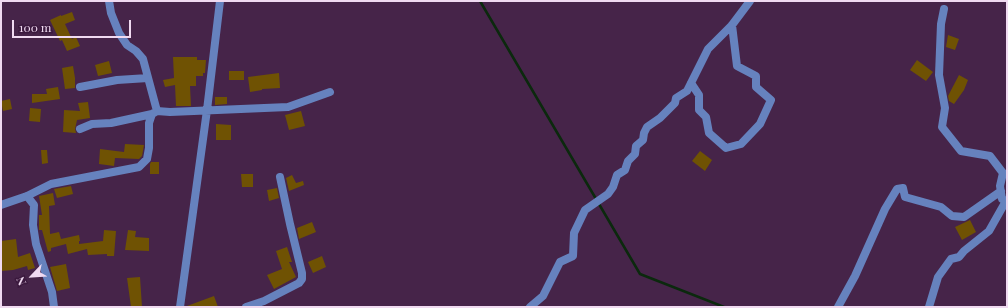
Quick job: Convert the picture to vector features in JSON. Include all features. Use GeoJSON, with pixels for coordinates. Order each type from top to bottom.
{"type":"FeatureCollection","features":[{"type":"Feature","properties":{"kind":"street"},"geometry":{"type":"LineString","coordinates":[[1,205],[27,196],[51,184],[139,167],[147,159],[149,148],[149,123],[154,112],[148,78],[143,58],[127,45],[120,34],[111,12],[109,1]]}},
{"type":"Feature","properties":{"kind":"street"},"geometry":{"type":"LineString","coordinates":[[180,307],[207,110],[220,1]]}},
{"type":"Feature","properties":{"kind":"street"},"geometry":{"type":"LineString","coordinates":[[530,307],[543,296],[560,262],[572,256],[574,233],[585,210],[608,194],[613,187],[617,175],[625,170],[628,161],[635,154],[636,146],[643,140],[647,127],[660,118],[675,103],[676,98],[687,91],[708,49],[732,25],[750,1]]}},
{"type":"Feature","properties":{"kind":"street"},"geometry":{"type":"LineString","coordinates":[[929,307],[938,277],[951,259],[959,257],[989,231],[1007,201],[1002,198],[1000,186],[1003,173],[990,156],[961,151],[942,127],[945,108],[940,75],[941,24],[944,9]]}},
{"type":"Feature","properties":{"kind":"street"},"geometry":{"type":"LineString","coordinates":[[691,83],[699,95],[699,110],[706,117],[709,133],[726,148],[741,144],[760,124],[771,100],[756,87],[756,76],[737,66],[732,25]]}},
{"type":"Feature","properties":{"kind":"street"},"geometry":{"type":"LineString","coordinates":[[80,87],[117,80],[148,78]]}},
{"type":"Feature","properties":{"kind":"street"},"geometry":{"type":"LineString","coordinates":[[80,129],[92,124],[111,123],[154,112],[288,107],[330,92]]}},
{"type":"Feature","properties":{"kind":"street"},"geometry":{"type":"LineString","coordinates":[[246,307],[264,301],[302,280],[302,273],[280,177]]}},
{"type":"Feature","properties":{"kind":"street"},"geometry":{"type":"LineString","coordinates":[[838,307],[855,276],[885,209],[897,189],[903,188],[905,197],[942,207],[952,216],[964,217],[1001,191]]}},
{"type":"Feature","properties":{"kind":"street"},"geometry":{"type":"LineString","coordinates":[[27,196],[34,205],[33,225],[36,244],[52,292],[54,307]]}},
{"type":"Feature","properties":{"kind":"building"},"geometry":{"type":"Polygon","coordinates":[[[72,12],[75,20],[65,24],[72,39],[76,37],[80,46],[67,51],[62,40],[60,41],[50,20],[72,12]]]}},
{"type":"Feature","properties":{"kind":"building"},"geometry":{"type":"Polygon","coordinates":[[[948,35],[959,39],[955,50],[946,47],[948,35]]]}},
{"type":"Feature","properties":{"kind":"building"},"geometry":{"type":"Polygon","coordinates":[[[173,57],[197,57],[197,60],[206,60],[205,73],[203,73],[203,76],[196,76],[196,86],[190,86],[191,106],[176,106],[175,85],[165,87],[163,80],[174,78],[173,57]]]}},
{"type":"Feature","properties":{"kind":"building"},"geometry":{"type":"Polygon","coordinates":[[[917,60],[933,72],[926,81],[910,70],[917,60]]]}},
{"type":"Feature","properties":{"kind":"building"},"geometry":{"type":"Polygon","coordinates":[[[109,61],[112,73],[98,76],[95,65],[109,61]]]}},
{"type":"Feature","properties":{"kind":"building"},"geometry":{"type":"Polygon","coordinates":[[[73,66],[75,88],[65,89],[62,68],[73,66]]]}},
{"type":"Feature","properties":{"kind":"building"},"geometry":{"type":"Polygon","coordinates":[[[229,71],[244,71],[244,80],[229,80],[229,71]]]}},
{"type":"Feature","properties":{"kind":"building"},"geometry":{"type":"Polygon","coordinates":[[[279,73],[280,88],[262,89],[250,92],[248,77],[279,73]]]}},
{"type":"Feature","properties":{"kind":"building"},"geometry":{"type":"Polygon","coordinates":[[[959,75],[968,80],[964,90],[954,104],[949,101],[948,96],[959,75]]]}},
{"type":"Feature","properties":{"kind":"building"},"geometry":{"type":"Polygon","coordinates":[[[58,87],[60,99],[32,103],[32,94],[47,94],[46,89],[58,87]]]}},
{"type":"Feature","properties":{"kind":"building"},"geometry":{"type":"Polygon","coordinates":[[[215,97],[227,97],[227,104],[215,105],[215,97]]]}},
{"type":"Feature","properties":{"kind":"building"},"geometry":{"type":"Polygon","coordinates":[[[10,99],[12,109],[3,111],[1,101],[10,99]]]}},
{"type":"Feature","properties":{"kind":"building"},"geometry":{"type":"Polygon","coordinates":[[[88,102],[90,118],[77,120],[75,129],[76,133],[63,132],[64,110],[80,111],[78,103],[88,102]]]}},
{"type":"Feature","properties":{"kind":"building"},"geometry":{"type":"Polygon","coordinates":[[[30,108],[41,109],[40,122],[29,121],[30,108]]]}},
{"type":"Feature","properties":{"kind":"building"},"geometry":{"type":"Polygon","coordinates":[[[301,111],[305,126],[289,130],[285,115],[301,111]]]}},
{"type":"Feature","properties":{"kind":"building"},"geometry":{"type":"Polygon","coordinates":[[[216,124],[231,125],[231,140],[216,140],[216,124]]]}},
{"type":"Feature","properties":{"kind":"building"},"geometry":{"type":"Polygon","coordinates":[[[125,144],[144,145],[142,156],[139,159],[115,158],[114,166],[99,164],[100,149],[124,152],[125,144]]]}},
{"type":"Feature","properties":{"kind":"building"},"geometry":{"type":"Polygon","coordinates":[[[41,150],[47,150],[48,163],[42,164],[41,150]]]}},
{"type":"Feature","properties":{"kind":"building"},"geometry":{"type":"Polygon","coordinates":[[[700,151],[712,160],[705,171],[692,161],[700,151]]]}},
{"type":"Feature","properties":{"kind":"building"},"geometry":{"type":"Polygon","coordinates":[[[151,162],[159,162],[159,174],[150,174],[151,162]]]}},
{"type":"Feature","properties":{"kind":"building"},"geometry":{"type":"Polygon","coordinates":[[[241,174],[253,174],[253,187],[242,187],[241,174]]]}},
{"type":"Feature","properties":{"kind":"building"},"geometry":{"type":"Polygon","coordinates":[[[292,175],[296,183],[303,181],[304,185],[289,191],[286,178],[292,175]]]}},
{"type":"Feature","properties":{"kind":"building"},"geometry":{"type":"Polygon","coordinates":[[[71,186],[73,194],[57,198],[54,189],[71,186]]]}},
{"type":"Feature","properties":{"kind":"building"},"geometry":{"type":"Polygon","coordinates":[[[277,188],[279,198],[269,201],[267,190],[277,188]]]}},
{"type":"Feature","properties":{"kind":"building"},"geometry":{"type":"Polygon","coordinates":[[[53,193],[55,205],[49,206],[50,234],[59,232],[61,239],[79,235],[79,244],[103,241],[104,230],[116,231],[114,256],[107,256],[107,254],[88,255],[87,249],[68,254],[66,244],[51,248],[51,251],[48,252],[42,230],[39,230],[39,215],[42,215],[39,196],[53,193]]]}},
{"type":"Feature","properties":{"kind":"building"},"geometry":{"type":"Polygon","coordinates":[[[970,220],[976,232],[962,240],[955,227],[970,220]]]}},
{"type":"Feature","properties":{"kind":"building"},"geometry":{"type":"Polygon","coordinates":[[[312,222],[316,232],[299,239],[297,228],[312,222]]]}},
{"type":"Feature","properties":{"kind":"building"},"geometry":{"type":"Polygon","coordinates":[[[128,230],[136,231],[135,237],[149,238],[149,251],[125,250],[128,230]]]}},
{"type":"Feature","properties":{"kind":"building"},"geometry":{"type":"Polygon","coordinates":[[[16,239],[18,257],[30,253],[35,268],[28,270],[27,266],[13,270],[1,271],[1,241],[16,239]]]}},
{"type":"Feature","properties":{"kind":"building"},"geometry":{"type":"Polygon","coordinates":[[[287,247],[292,262],[289,262],[296,277],[274,289],[267,275],[282,269],[276,251],[287,247]]]}},
{"type":"Feature","properties":{"kind":"building"},"geometry":{"type":"Polygon","coordinates":[[[322,256],[326,267],[313,273],[308,262],[322,256]]]}},
{"type":"Feature","properties":{"kind":"building"},"geometry":{"type":"Polygon","coordinates":[[[66,264],[70,288],[57,291],[50,267],[66,264]]]}},
{"type":"Feature","properties":{"kind":"building"},"geometry":{"type":"Polygon","coordinates":[[[140,277],[142,307],[131,307],[127,278],[140,277]]]}},
{"type":"Feature","properties":{"kind":"building"},"geometry":{"type":"Polygon","coordinates":[[[214,296],[218,307],[187,307],[187,306],[214,296]]]}},
{"type":"Feature","properties":{"kind":"waterway"},"geometry":{"type":"LineString","coordinates":[[480,1],[640,274],[724,307]]}}]}
